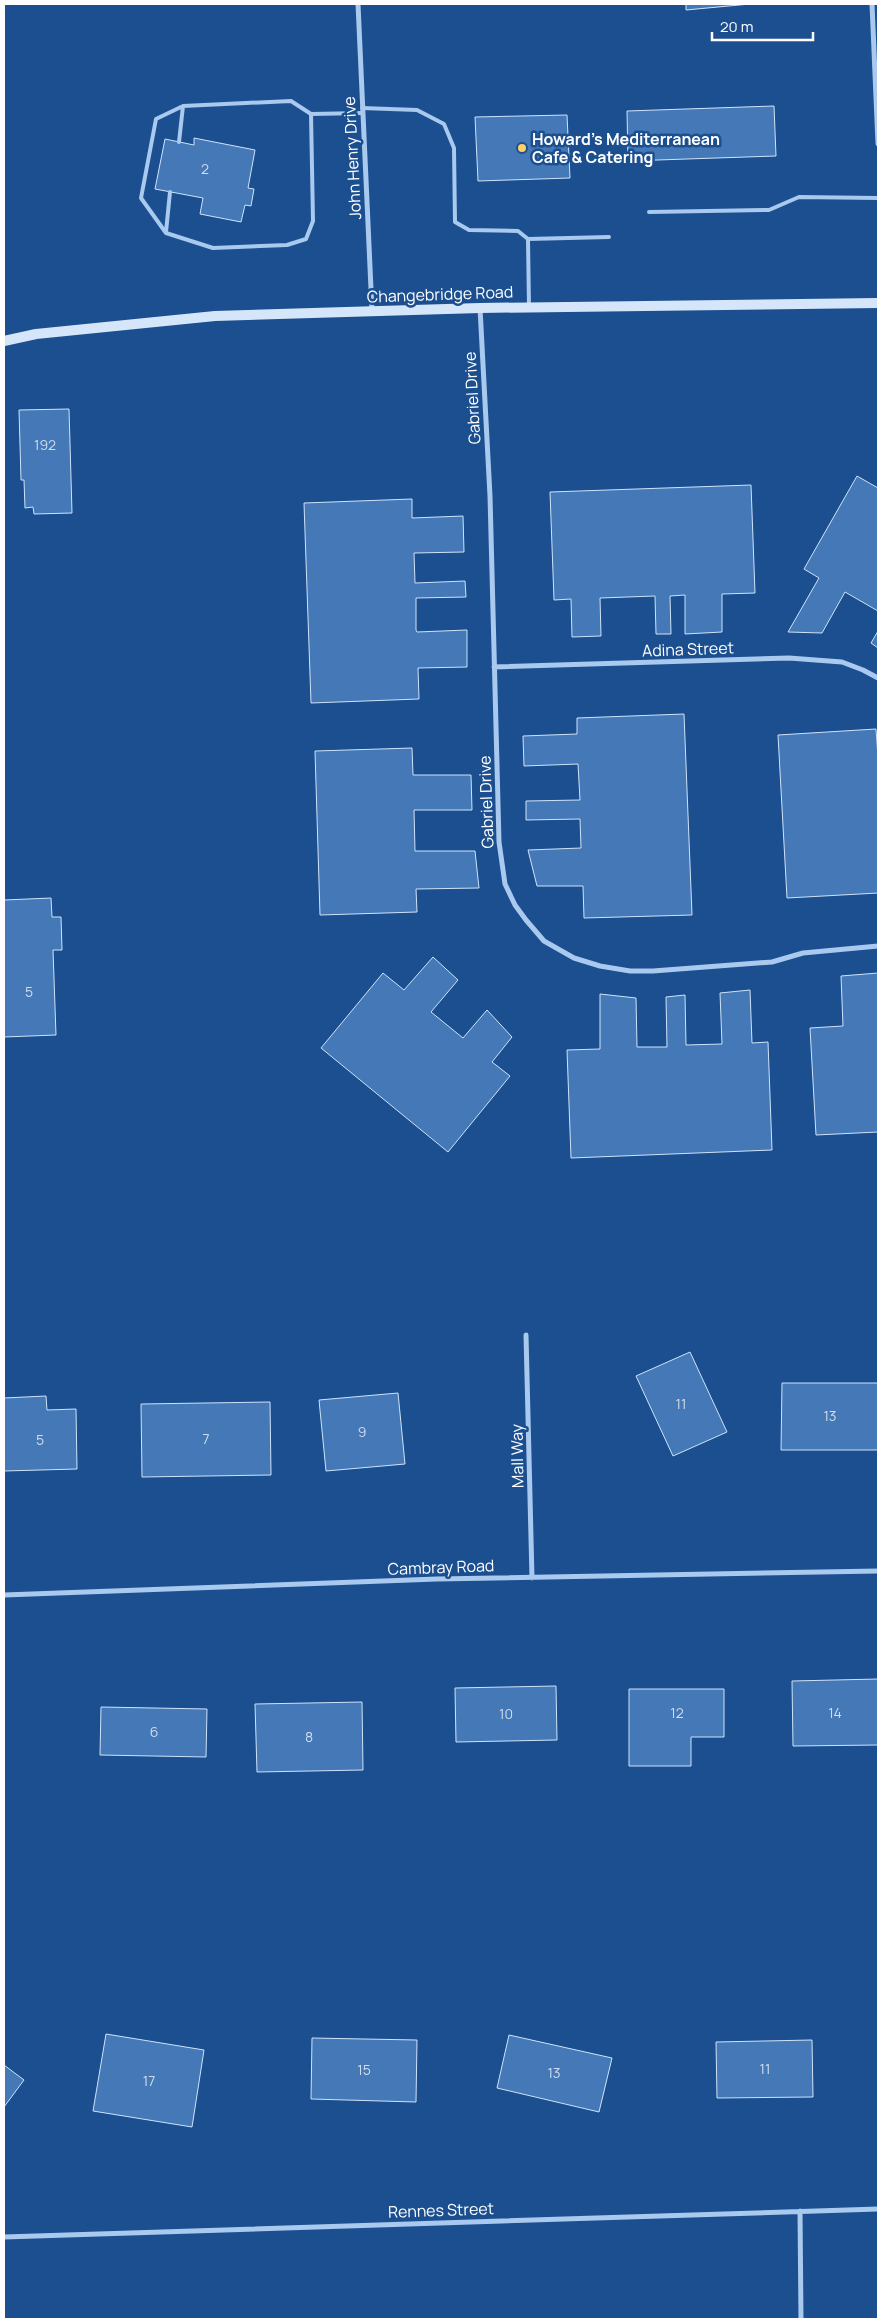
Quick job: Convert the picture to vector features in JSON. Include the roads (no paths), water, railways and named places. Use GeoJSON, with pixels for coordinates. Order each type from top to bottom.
{"type":"FeatureCollection","features":[{"type":"Feature","properties":{"kind":"main road","name":"Changebridge Road"},"geometry":{"type":"LineString","coordinates":[[4,341],[36,334],[215,316],[480,308],[878,302]]}},
{"type":"Feature","properties":{"kind":"street","name":"John Henry Drive"},"geometry":{"type":"LineString","coordinates":[[358,4],[372,311]]}},
{"type":"Feature","properties":{"kind":"street"},"geometry":{"type":"LineString","coordinates":[[872,4],[878,144]]}},
{"type":"Feature","properties":{"kind":"street","name":"Gabriel Drive"},"geometry":{"type":"LineString","coordinates":[[480,308],[490,496],[499,842],[505,884],[515,905],[544,941],[574,958],[600,966],[630,971],[772,962],[803,953],[878,946]]}},
{"type":"Feature","properties":{"kind":"street","name":"Adina Street"},"geometry":{"type":"LineString","coordinates":[[494,667],[789,658],[842,662],[878,678]]}},
{"type":"Feature","properties":{"kind":"street","name":"Mall Way"},"geometry":{"type":"LineString","coordinates":[[526,1335],[532,1578]]}},
{"type":"Feature","properties":{"kind":"street","name":"Cambray Road"},"geometry":{"type":"LineString","coordinates":[[4,1595],[532,1578],[878,1572]]}},
{"type":"Feature","properties":{"kind":"street","name":"Rennes Street"},"geometry":{"type":"LineString","coordinates":[[4,2237],[878,2209]]}},
{"type":"Feature","properties":{"kind":"street"},"geometry":{"type":"LineString","coordinates":[[800,2211],[801,2319]]}},
{"type":"Feature","properties":{"kind":"lane"},"geometry":{"type":"LineString","coordinates":[[311,114],[313,221],[306,239],[287,246],[213,248],[166,233],[141,198],[156,119],[183,106],[291,101],[311,114],[362,110],[417,110],[444,124],[454,148],[455,222],[468,230],[518,231],[528,239],[609,237]]}},
{"type":"Feature","properties":{"kind":"lane"},"geometry":{"type":"LineString","coordinates":[[179,142],[183,106]]}},
{"type":"Feature","properties":{"kind":"lane"},"geometry":{"type":"LineString","coordinates":[[166,233],[170,192]]}},
{"type":"Feature","properties":{"kind":"lane"},"geometry":{"type":"LineString","coordinates":[[649,212],[769,210],[799,197],[878,198]]}},
{"type":"Feature","properties":{"kind":"lane"},"geometry":{"type":"LineString","coordinates":[[528,239],[529,307]]}},
{"type":"Feature","properties":{"kind":"place","name":"Howard's Mediterranean Cafe & Catering"},"geometry":{"type":"Point","coordinates":[522,148]}}]}
